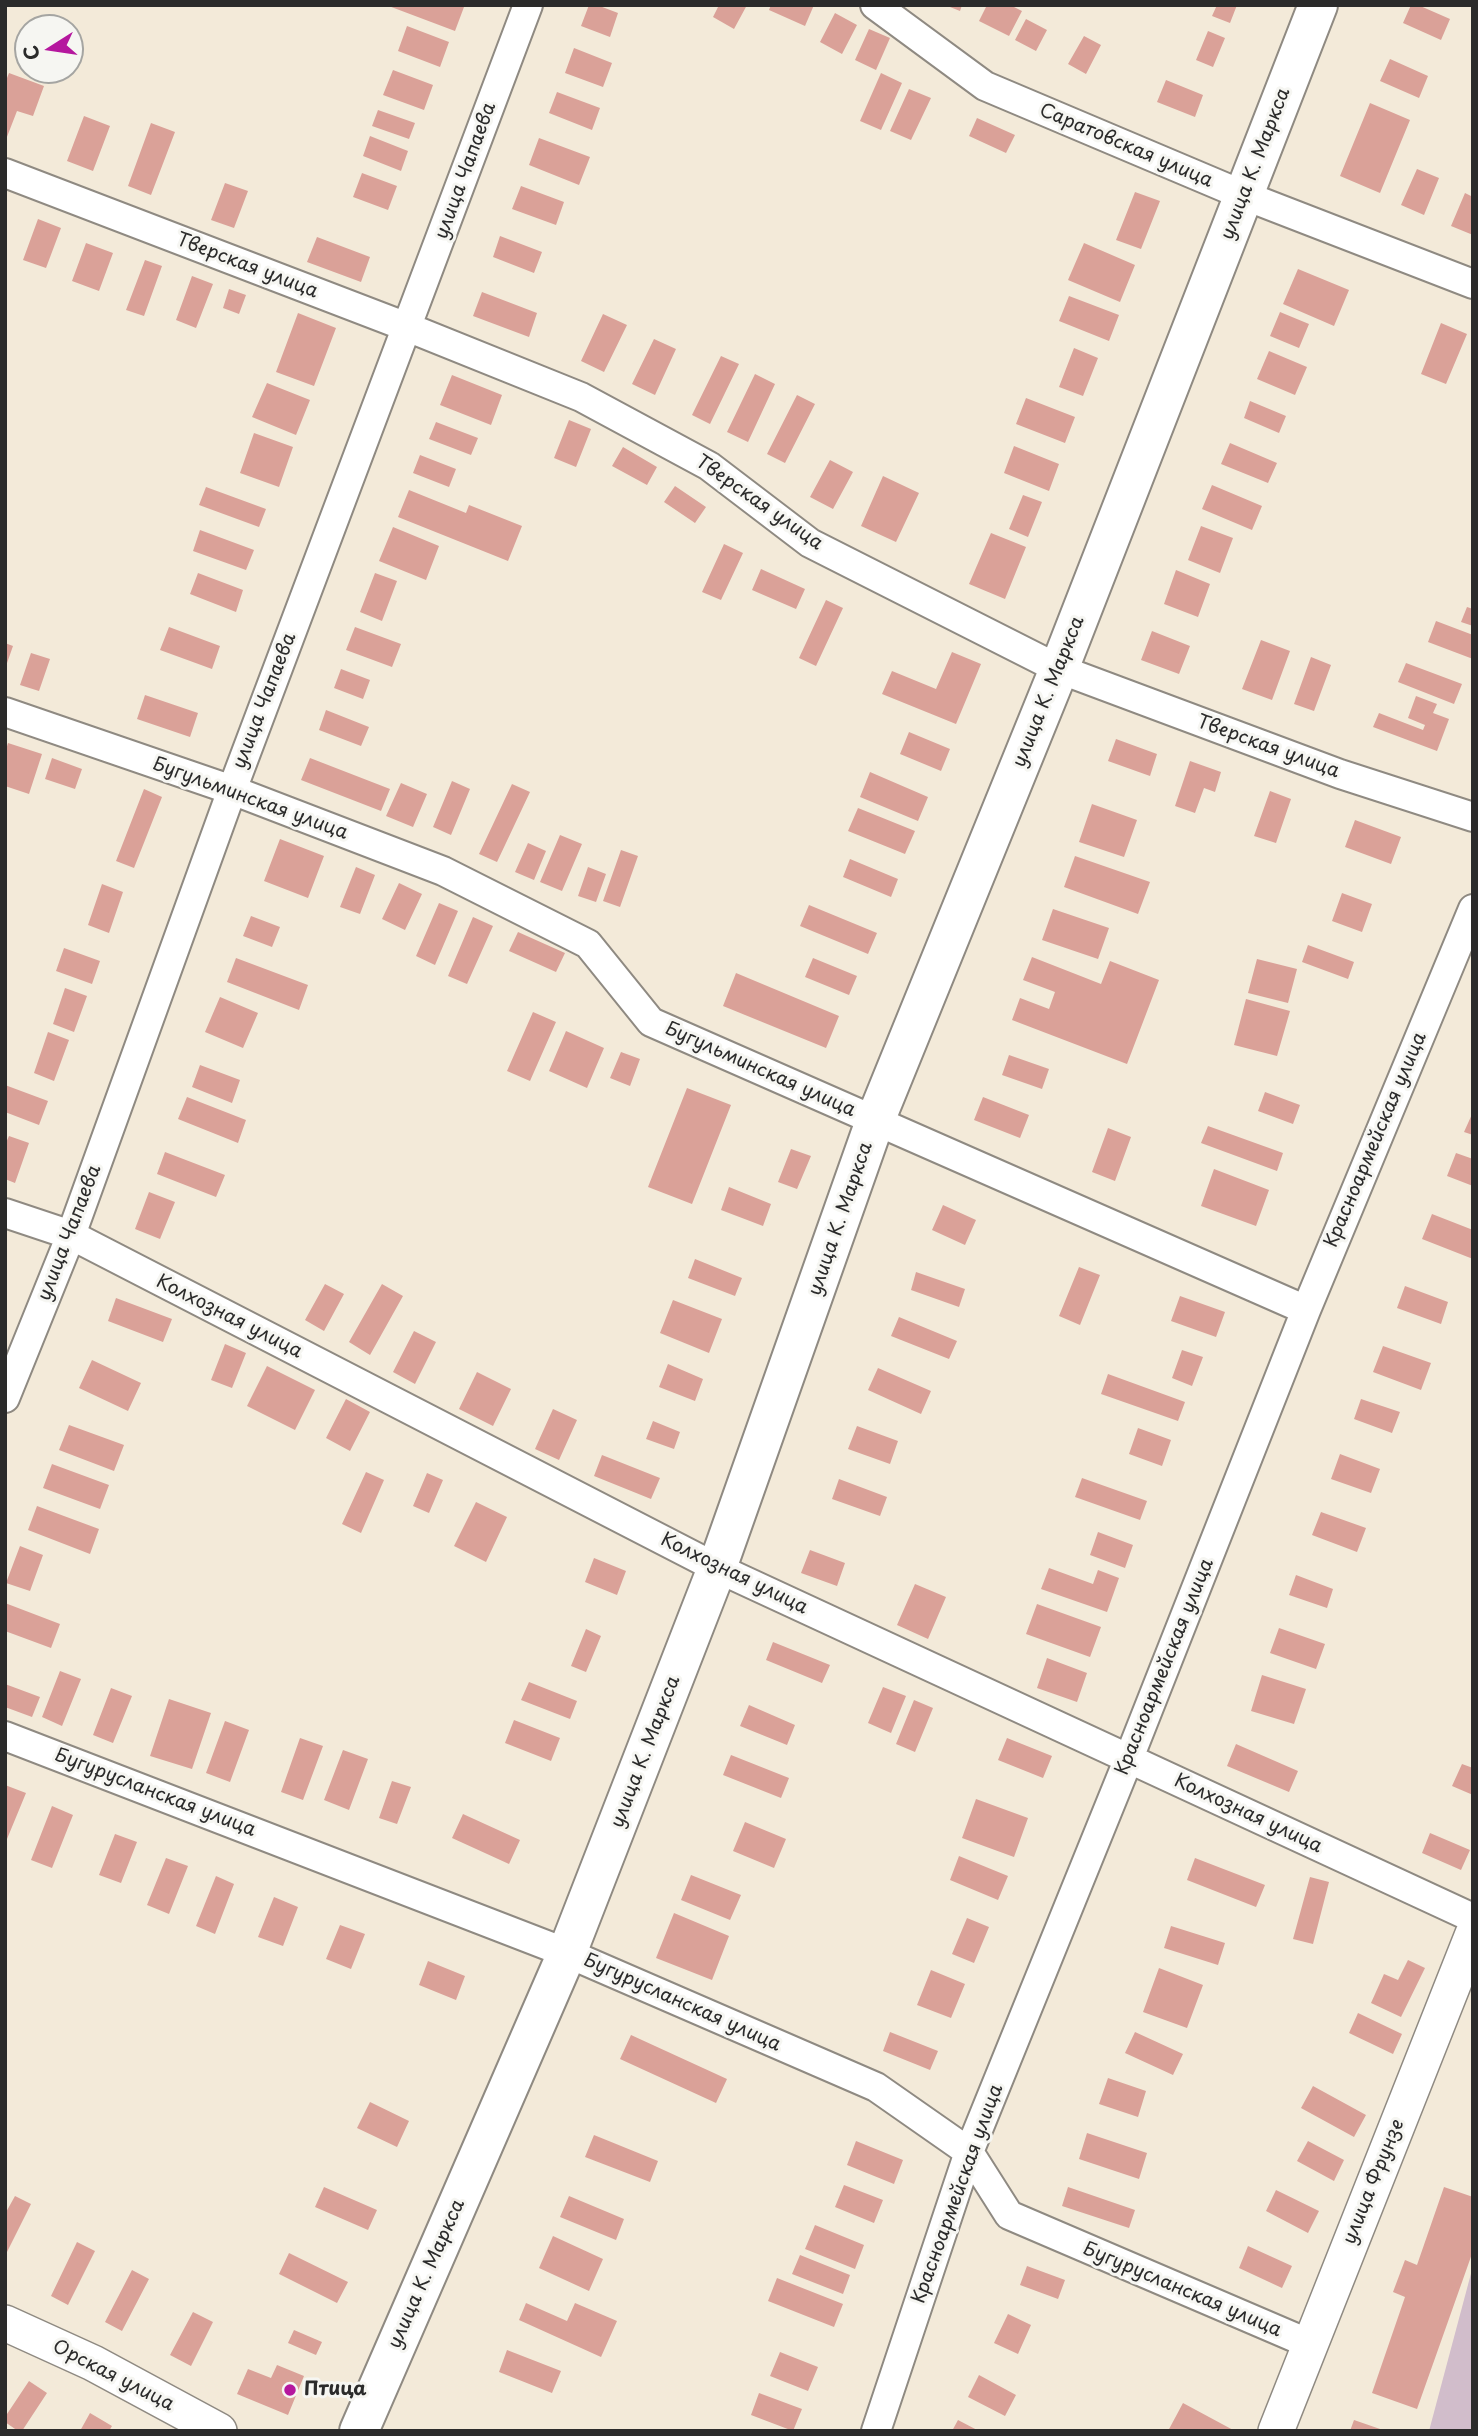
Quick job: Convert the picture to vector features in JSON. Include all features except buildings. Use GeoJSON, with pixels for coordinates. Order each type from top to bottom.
{"type":"FeatureCollection","features":[{"type":"Feature","properties":{"kind":"main road","name":"улица К. Маркса"},"geometry":{"type":"LineString","coordinates":[[359,2431],[568,1953],[717,1568],[875,1121],[1059,669],[1318,5]]}},
{"type":"Feature","properties":{"kind":"street","name":"улица Чапаева"},"geometry":{"type":"LineString","coordinates":[[5,1398],[71,1235],[232,790],[528,5]]}},
{"type":"Feature","properties":{"kind":"street","name":"Саратовская улица"},"geometry":{"type":"LineString","coordinates":[[875,5],[985,86],[1243,195],[1473,284]]}},
{"type":"Feature","properties":{"kind":"street","name":"Тверская улица"},"geometry":{"type":"LineString","coordinates":[[5,173],[407,327],[581,397],[709,466],[810,543],[1059,669],[1340,774],[1473,817]]}},
{"type":"Feature","properties":{"kind":"street","name":"Бугульминская улица"},"geometry":{"type":"LineString","coordinates":[[5,712],[232,790],[443,871],[588,944],[651,1022],[1306,1310]]}},
{"type":"Feature","properties":{"kind":"street","name":"Красноармейская улица"},"geometry":{"type":"LineString","coordinates":[[876,2431],[969,2152],[1129,1758],[1306,1310],[1473,909]]}},
{"type":"Feature","properties":{"kind":"street","name":"Колхозная улица"},"geometry":{"type":"LineString","coordinates":[[5,1213],[71,1235],[717,1568],[1473,1918]]}},
{"type":"Feature","properties":{"kind":"street","name":"Бугурусланская улица"},"geometry":{"type":"LineString","coordinates":[[5,1736],[568,1953],[876,2087],[969,2152],[1009,2215],[1310,2344]]}},
{"type":"Feature","properties":{"kind":"street","name":"улица Фрунзе"},"geometry":{"type":"LineString","coordinates":[[1276,2431],[1473,1934]]}},
{"type":"Feature","properties":{"kind":"street","name":"Орская улица"},"geometry":{"type":"LineString","coordinates":[[5,2323],[93,2363],[219,2431]]}},
{"type":"Feature","properties":{"kind":"shaded area"},"geometry":{"type":"Polygon","coordinates":[[[1473,2266],[1473,2431],[1429,2431],[1473,2266]]]}},
{"type":"Feature","properties":{"kind":"place","name":"Птица"},"geometry":{"type":"Point","coordinates":[290,2390]}}]}
